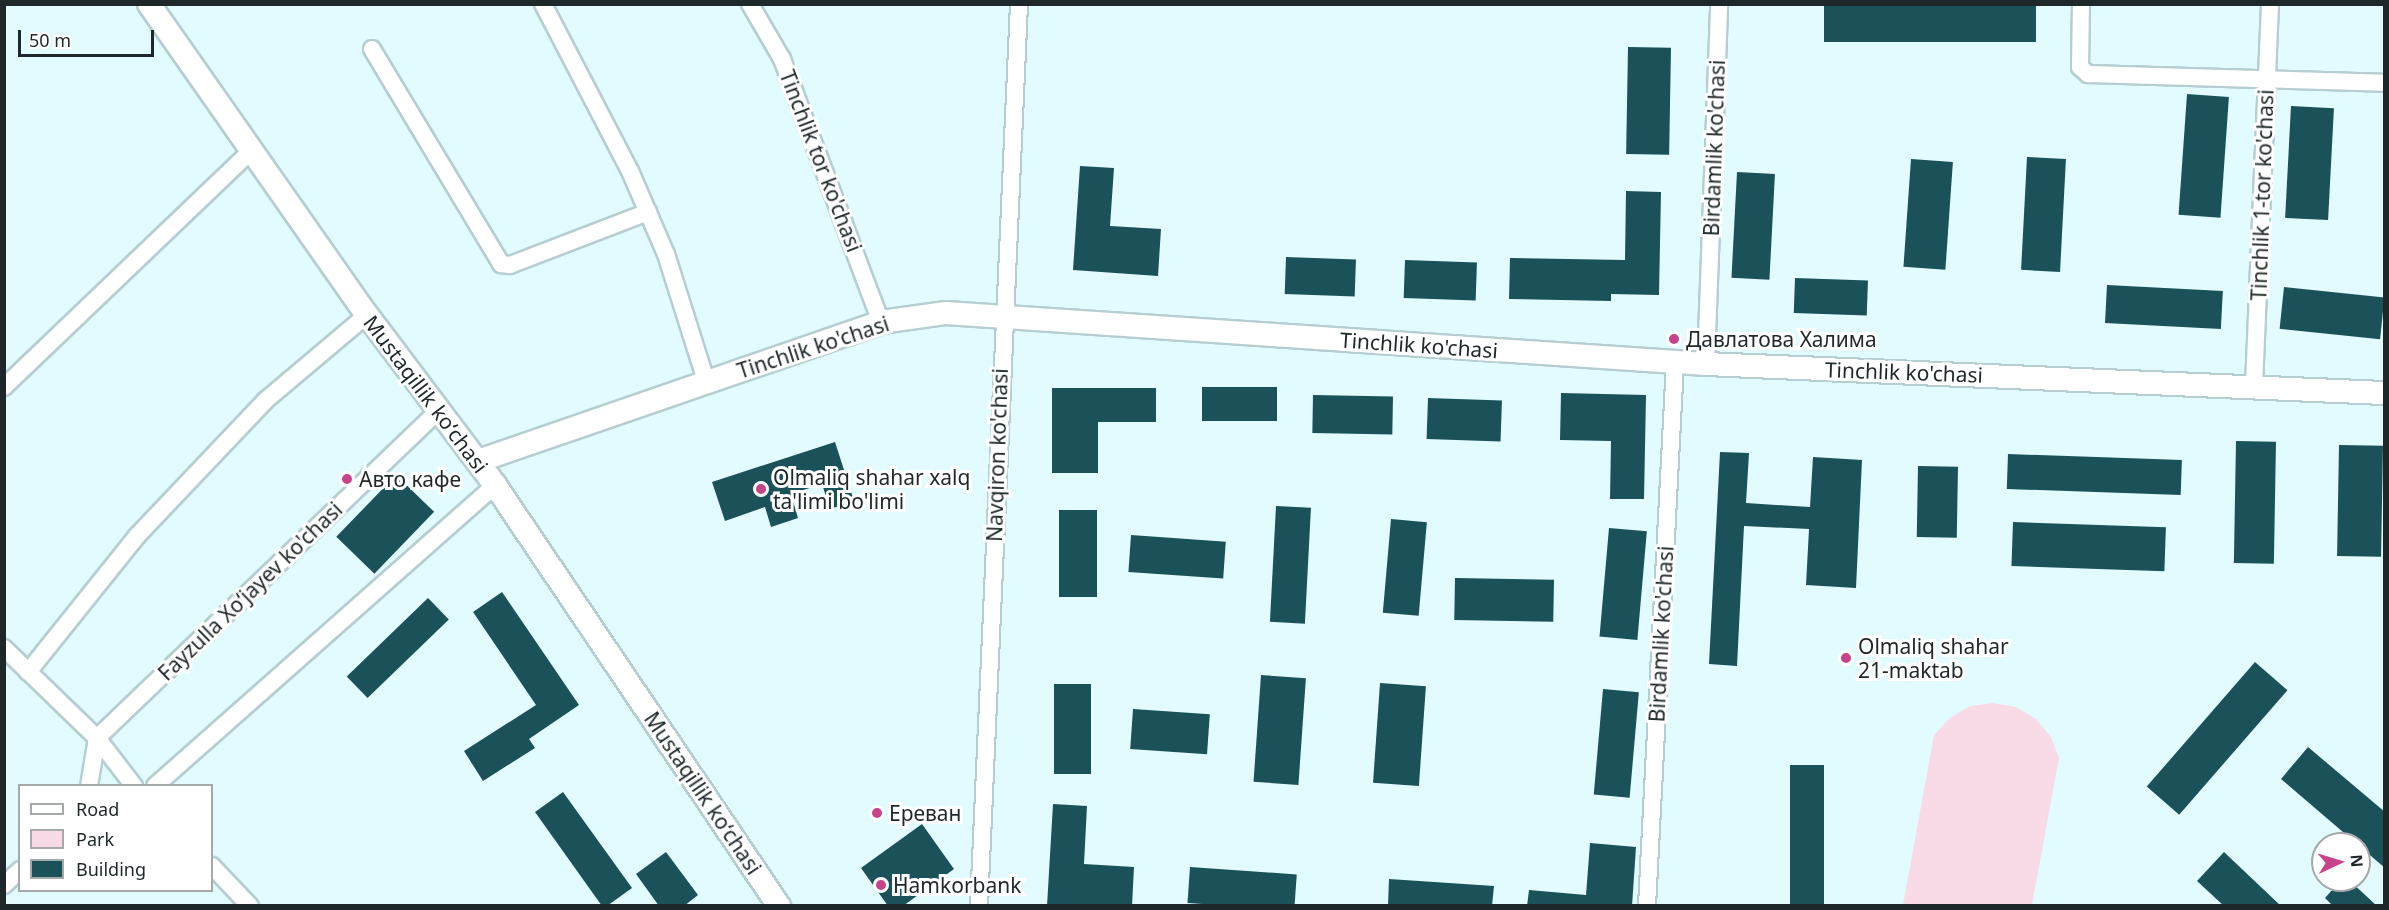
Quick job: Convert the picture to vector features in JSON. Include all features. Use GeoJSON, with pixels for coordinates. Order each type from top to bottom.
{"type":"FeatureCollection","features":[{"type":"Feature","properties":{"kind":"main road","name":"Mustaqillik koʻchasi"},"geometry":{"type":"LineString","coordinates":[[149,4],[253,149],[367,315],[495,485],[779,906]]}},
{"type":"Feature","properties":{"kind":"main road","name":"Tinchlik ko'chasi"},"geometry":{"type":"LineString","coordinates":[[478,461],[881,322],[946,313],[1706,364],[2385,393]]}},
{"type":"Feature","properties":{"kind":"street"},"geometry":{"type":"LineString","coordinates":[[543,4],[648,212],[706,381]]}},
{"type":"Feature","properties":{"kind":"street","name":"Tinchlik tor ko'chasi"},"geometry":{"type":"LineString","coordinates":[[750,4],[782,59],[881,322]]}},
{"type":"Feature","properties":{"kind":"street","name":"Navqiron ko'chasi"},"geometry":{"type":"LineString","coordinates":[[979,906],[1002,318],[1019,4]]}},
{"type":"Feature","properties":{"kind":"street","name":"Birdamlik ko'chasi"},"geometry":{"type":"LineString","coordinates":[[1706,364],[1719,4]]}},
{"type":"Feature","properties":{"kind":"street"},"geometry":{"type":"LineString","coordinates":[[2081,4],[2080,67],[2088,74],[2385,83]]}},
{"type":"Feature","properties":{"kind":"street","name":"Tinchlik 1-tor ko'chasi"},"geometry":{"type":"LineString","coordinates":[[2254,386],[2270,4]]}},
{"type":"Feature","properties":{"kind":"street"},"geometry":{"type":"LineString","coordinates":[[372,49],[501,264],[510,265],[648,212]]}},
{"type":"Feature","properties":{"kind":"street"},"geometry":{"type":"LineString","coordinates":[[4,387],[253,149]]}},
{"type":"Feature","properties":{"kind":"street"},"geometry":{"type":"LineString","coordinates":[[28,672],[153,519],[266,400],[367,315]]}},
{"type":"Feature","properties":{"kind":"street","name":"Birdamlik ko'chasi"},"geometry":{"type":"LineString","coordinates":[[1647,906],[1675,362]]}},
{"type":"Feature","properties":{"kind":"street","name":"Fayzulla Xo‘jayev ko'chasi"},"geometry":{"type":"LineString","coordinates":[[97,738],[439,411]]}},
{"type":"Feature","properties":{"kind":"street"},"geometry":{"type":"LineString","coordinates":[[157,784],[495,485]]}},
{"type":"Feature","properties":{"kind":"street"},"geometry":{"type":"LineString","coordinates":[[4,648],[97,738],[132,784]]}},
{"type":"Feature","properties":{"kind":"street"},"geometry":{"type":"LineString","coordinates":[[88,784],[97,738]]}},
{"type":"Feature","properties":{"kind":"street"},"geometry":{"type":"LineString","coordinates":[[213,867],[250,906]]}},
{"type":"Feature","properties":{"kind":"street"},"geometry":{"type":"LineString","coordinates":[[4,885],[18,872]]}},
{"type":"Feature","properties":{"kind":"green space"},"geometry":{"type":"Polygon","coordinates":[[[1993,703],[2016,707],[2036,719],[2051,737],[2059,758],[2032,905],[1903,905],[1934,735],[1950,718],[1970,706],[1993,703]]]}},
{"type":"Feature","properties":{"kind":"building"},"geometry":{"type":"Polygon","coordinates":[[[1824,4],[2036,4],[2036,42],[1824,42],[1824,4]]]}},
{"type":"Feature","properties":{"kind":"building"},"geometry":{"type":"Polygon","coordinates":[[[1628,47],[1671,48],[1669,155],[1626,154],[1628,47]]]}},
{"type":"Feature","properties":{"kind":"building"},"geometry":{"type":"Polygon","coordinates":[[[2187,94],[2229,97],[2220,218],[2179,215],[2187,94]]]}},
{"type":"Feature","properties":{"kind":"building"},"geometry":{"type":"Polygon","coordinates":[[[2291,106],[2334,108],[2328,220],[2285,218],[2291,106]]]}},
{"type":"Feature","properties":{"kind":"building"},"geometry":{"type":"Polygon","coordinates":[[[2027,157],[2066,159],[2060,272],[2021,270],[2027,157]]]}},
{"type":"Feature","properties":{"kind":"building"},"geometry":{"type":"Polygon","coordinates":[[[1911,159],[1953,162],[1945,270],[1903,267],[1911,159]]]}},
{"type":"Feature","properties":{"kind":"building"},"geometry":{"type":"Polygon","coordinates":[[[1080,166],[1114,168],[1110,226],[1161,229],[1158,276],[1073,270],[1080,166]]]}},
{"type":"Feature","properties":{"kind":"building"},"geometry":{"type":"Polygon","coordinates":[[[1737,172],[1775,174],[1769,280],[1731,278],[1737,172]]]}},
{"type":"Feature","properties":{"kind":"building"},"geometry":{"type":"Polygon","coordinates":[[[1626,191],[1661,192],[1659,295],[1611,294],[1611,301],[1509,299],[1510,258],[1625,260],[1626,191]]]}},
{"type":"Feature","properties":{"kind":"building"},"geometry":{"type":"Polygon","coordinates":[[[1286,257],[1356,259],[1355,296],[1285,294],[1286,257]]]}},
{"type":"Feature","properties":{"kind":"building"},"geometry":{"type":"Polygon","coordinates":[[[1405,260],[1477,263],[1476,300],[1404,298],[1405,260]]]}},
{"type":"Feature","properties":{"kind":"building"},"geometry":{"type":"Polygon","coordinates":[[[1795,278],[1868,281],[1867,316],[1794,313],[1795,278]]]}},
{"type":"Feature","properties":{"kind":"building"},"geometry":{"type":"Polygon","coordinates":[[[2107,285],[2223,291],[2221,329],[2105,323],[2107,285]]]}},
{"type":"Feature","properties":{"kind":"building"},"geometry":{"type":"Polygon","coordinates":[[[2284,287],[2384,298],[2380,339],[2280,329],[2284,287]]]}},
{"type":"Feature","properties":{"kind":"building"},"geometry":{"type":"Polygon","coordinates":[[[1202,387],[1277,387],[1277,421],[1202,421],[1202,387]]]}},
{"type":"Feature","properties":{"kind":"building"},"geometry":{"type":"Polygon","coordinates":[[[1052,388],[1156,388],[1156,422],[1098,422],[1098,473],[1052,473],[1052,388]]]}},
{"type":"Feature","properties":{"kind":"building"},"geometry":{"type":"Polygon","coordinates":[[[1561,393],[1646,395],[1644,499],[1610,499],[1611,441],[1560,440],[1561,393]]]}},
{"type":"Feature","properties":{"kind":"building"},"geometry":{"type":"Polygon","coordinates":[[[1313,395],[1393,396],[1392,434],[1312,433],[1313,395]]]}},
{"type":"Feature","properties":{"kind":"building"},"geometry":{"type":"Polygon","coordinates":[[[1428,398],[1502,401],[1501,442],[1427,439],[1428,398]]]}},
{"type":"Feature","properties":{"kind":"building"},"geometry":{"type":"Polygon","coordinates":[[[2236,441],[2276,442],[2274,564],[2234,563],[2236,441]]]}},
{"type":"Feature","properties":{"kind":"building","name":"Olmaliq shahar xalq ta'limi bo'limi"},"geometry":{"type":"Polygon","coordinates":[[[835,442],[854,501],[830,509],[822,484],[791,494],[798,518],[771,527],[765,507],[725,521],[712,482],[835,442]]]}},
{"type":"Feature","properties":{"kind":"building"},"geometry":{"type":"Polygon","coordinates":[[[2339,445],[2383,446],[2381,557],[2337,556],[2339,445]]]}},
{"type":"Feature","properties":{"kind":"building"},"geometry":{"type":"Polygon","coordinates":[[[1720,452],[1749,453],[1746,503],[1810,507],[1813,457],[1862,460],[1856,588],[1806,585],[1809,529],[1744,526],[1737,666],[1709,664],[1720,452]]]}},
{"type":"Feature","properties":{"kind":"building"},"geometry":{"type":"Polygon","coordinates":[[[2008,454],[2182,460],[2181,495],[2007,489],[2008,454]]]}},
{"type":"Feature","properties":{"kind":"building"},"geometry":{"type":"Polygon","coordinates":[[[1918,466],[1958,467],[1957,538],[1917,537],[1918,466]]]}},
{"type":"Feature","properties":{"kind":"building"},"geometry":{"type":"Polygon","coordinates":[[[396,475],[434,512],[374,574],[336,537],[396,475]]]}},
{"type":"Feature","properties":{"kind":"building"},"geometry":{"type":"Polygon","coordinates":[[[1276,506],[1311,508],[1305,624],[1270,622],[1276,506]]]}},
{"type":"Feature","properties":{"kind":"building"},"geometry":{"type":"Polygon","coordinates":[[[1059,510],[1097,510],[1097,597],[1059,597],[1059,510]]]}},
{"type":"Feature","properties":{"kind":"building"},"geometry":{"type":"Polygon","coordinates":[[[1391,519],[1427,522],[1419,616],[1383,613],[1391,519]]]}},
{"type":"Feature","properties":{"kind":"building"},"geometry":{"type":"Polygon","coordinates":[[[2013,522],[2166,527],[2164,571],[2011,566],[2013,522]]]}},
{"type":"Feature","properties":{"kind":"building"},"geometry":{"type":"Polygon","coordinates":[[[1609,528],[1647,531],[1637,640],[1600,637],[1609,528]]]}},
{"type":"Feature","properties":{"kind":"building"},"geometry":{"type":"Polygon","coordinates":[[[1131,535],[1226,542],[1223,579],[1128,572],[1131,535]]]}},
{"type":"Feature","properties":{"kind":"building"},"geometry":{"type":"Polygon","coordinates":[[[1455,578],[1554,580],[1553,622],[1454,620],[1455,578]]]}},
{"type":"Feature","properties":{"kind":"building"},"geometry":{"type":"Polygon","coordinates":[[[502,592],[579,705],[529,739],[535,748],[483,781],[464,751],[536,705],[473,612],[502,592]]]}},
{"type":"Feature","properties":{"kind":"building"},"geometry":{"type":"Polygon","coordinates":[[[428,598],[449,620],[368,698],[347,676],[428,598]]]}},
{"type":"Feature","properties":{"kind":"building"},"geometry":{"type":"Polygon","coordinates":[[[2255,662],[2287,690],[2179,815],[2147,787],[2255,662]]]}},
{"type":"Feature","properties":{"kind":"building"},"geometry":{"type":"Polygon","coordinates":[[[1261,675],[1306,678],[1298,785],[1254,782],[1261,675]]]}},
{"type":"Feature","properties":{"kind":"building"},"geometry":{"type":"Polygon","coordinates":[[[1380,683],[1426,686],[1419,786],[1373,783],[1380,683]]]}},
{"type":"Feature","properties":{"kind":"building"},"geometry":{"type":"Polygon","coordinates":[[[1054,684],[1091,684],[1091,774],[1054,774],[1054,684]]]}},
{"type":"Feature","properties":{"kind":"building"},"geometry":{"type":"Polygon","coordinates":[[[1603,689],[1639,692],[1630,798],[1594,795],[1603,689]]]}},
{"type":"Feature","properties":{"kind":"building"},"geometry":{"type":"Polygon","coordinates":[[[1133,709],[1210,714],[1207,754],[1130,749],[1133,709]]]}},
{"type":"Feature","properties":{"kind":"building"},"geometry":{"type":"Polygon","coordinates":[[[2308,747],[2385,812],[2385,868],[2371,856],[2371,832],[2343,832],[2281,779],[2308,747]]]}},
{"type":"Feature","properties":{"kind":"building"},"geometry":{"type":"Polygon","coordinates":[[[1790,765],[1824,765],[1824,906],[1790,906],[1790,765]]]}},
{"type":"Feature","properties":{"kind":"building"},"geometry":{"type":"Polygon","coordinates":[[[563,792],[632,888],[607,906],[602,906],[535,812],[563,792]]]}},
{"type":"Feature","properties":{"kind":"building"},"geometry":{"type":"Polygon","coordinates":[[[1053,804],[1087,806],[1084,864],[1134,867],[1132,906],[1047,906],[1053,804]]]}},
{"type":"Feature","properties":{"kind":"building"},"geometry":{"type":"Polygon","coordinates":[[[922,824],[954,869],[903,906],[888,906],[861,868],[922,824]]]}},
{"type":"Feature","properties":{"kind":"building"},"geometry":{"type":"Polygon","coordinates":[[[1590,843],[1636,847],[1632,906],[1527,906],[1529,890],[1586,895],[1590,843]]]}},
{"type":"Feature","properties":{"kind":"building"},"geometry":{"type":"Polygon","coordinates":[[[666,852],[698,895],[684,906],[659,906],[636,874],[666,852]]]}},
{"type":"Feature","properties":{"kind":"building"},"geometry":{"type":"Polygon","coordinates":[[[2224,852],[2281,906],[2224,906],[2197,881],[2224,852]]]}},
{"type":"Feature","properties":{"kind":"building"},"geometry":{"type":"Polygon","coordinates":[[[1190,867],[1297,874],[1295,906],[1232,906],[1187,903],[1190,867]]]}},
{"type":"Feature","properties":{"kind":"building"},"geometry":{"type":"Polygon","coordinates":[[[1389,879],[1494,886],[1492,906],[1388,906],[1389,879]]]}},
{"type":"Feature","properties":{"kind":"building"},"geometry":{"type":"Polygon","coordinates":[[[2330,892],[2362,892],[2377,906],[2333,906],[2325,898],[2330,892]]]}},
{"type":"Feature","properties":{"kind":"place","name":"Давлатова Халима"},"geometry":{"type":"Point","coordinates":[1674,339]}},
{"type":"Feature","properties":{"kind":"place","name":"Авто кафе"},"geometry":{"type":"Point","coordinates":[347,479]}},
{"type":"Feature","properties":{"kind":"place","name":"Olmaliq shahar xalq ta'limi bo'limi"},"geometry":{"type":"Point","coordinates":[761,489]}},
{"type":"Feature","properties":{"kind":"place","name":"Olmaliq shahar 21-maktab"},"geometry":{"type":"Point","coordinates":[1846,658]}},
{"type":"Feature","properties":{"kind":"place","name":"Ереван"},"geometry":{"type":"Point","coordinates":[877,813]}},
{"type":"Feature","properties":{"kind":"place","name":"Hamkorbank"},"geometry":{"type":"Point","coordinates":[881,885]}}]}
